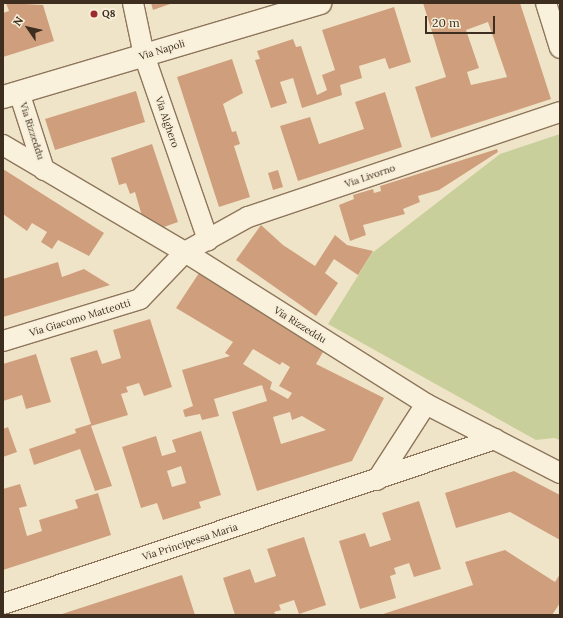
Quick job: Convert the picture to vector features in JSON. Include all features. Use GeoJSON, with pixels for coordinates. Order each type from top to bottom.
{"type":"FeatureCollection","features":[{"type":"Feature","properties":{"kind":"main road","name":"Via Napoli"},"geometry":{"type":"LineString","coordinates":[[11,95],[320,3]]}},
{"type":"Feature","properties":{"kind":"street","name":"Via Alghero"},"geometry":{"type":"LineString","coordinates":[[133,3],[144,55],[208,240]]}},
{"type":"Feature","properties":{"kind":"street"},"geometry":{"type":"LineString","coordinates":[[546,3],[560,48]]}},
{"type":"Feature","properties":{"kind":"street","name":"Via Rizzeddu"},"geometry":{"type":"LineString","coordinates":[[11,95],[44,170]]}},
{"type":"Feature","properties":{"kind":"street","name":"Via Livorno"},"geometry":{"type":"LineString","coordinates":[[185,252],[248,217],[560,112]]}},
{"type":"Feature","properties":{"kind":"street","name":"Via Rizzeddu"},"geometry":{"type":"LineString","coordinates":[[3,145],[185,252],[426,404],[560,473]]}},
{"type":"Feature","properties":{"kind":"street","name":"Via Giacomo Matteotti"},"geometry":{"type":"LineString","coordinates":[[3,341],[140,299],[185,252]]}},
{"type":"Feature","properties":{"kind":"street"},"geometry":{"type":"LineString","coordinates":[[377,480],[426,404]]}},
{"type":"Feature","properties":{"kind":"street","name":"Via Principessa Maria"},"geometry":{"type":"LineString","coordinates":[[3,604],[377,480],[495,439]]}},
{"type":"Feature","properties":{"kind":"green space"},"geometry":{"type":"Polygon","coordinates":[[[560,134],[560,440],[554,438],[536,440],[328,324],[372,253],[500,154],[560,134]]]}},
{"type":"Feature","properties":{"kind":"building"},"geometry":{"type":"Polygon","coordinates":[[[6,3],[43,5],[54,41],[3,57],[3,13],[9,11],[6,3]]]}},
{"type":"Feature","properties":{"kind":"building"},"geometry":{"type":"Polygon","coordinates":[[[151,3],[173,3],[153,10],[151,3]]]}},
{"type":"Feature","properties":{"kind":"building"},"geometry":{"type":"Polygon","coordinates":[[[423,3],[520,3],[551,99],[431,138],[415,87],[446,77],[423,3]],[[488,22],[466,30],[479,68],[467,72],[471,85],[507,77],[488,22]]]}},
{"type":"Feature","properties":{"kind":"building"},"geometry":{"type":"Polygon","coordinates":[[[394,7],[411,62],[389,69],[385,58],[359,66],[362,78],[340,85],[342,95],[302,108],[293,78],[280,82],[287,103],[271,108],[255,60],[260,59],[257,51],[293,39],[296,47],[301,46],[317,95],[327,90],[322,75],[335,70],[322,30],[394,7]]]}},
{"type":"Feature","properties":{"kind":"building"},"geometry":{"type":"Polygon","coordinates":[[[232,59],[243,93],[223,104],[232,132],[236,131],[240,144],[234,146],[250,197],[219,207],[177,77],[232,59]]]}},
{"type":"Feature","properties":{"kind":"building"},"geometry":{"type":"Polygon","coordinates":[[[136,91],[145,122],[55,150],[45,119],[136,91]]]}},
{"type":"Feature","properties":{"kind":"building"},"geometry":{"type":"Polygon","coordinates":[[[385,92],[402,147],[298,181],[280,126],[310,117],[319,144],[364,129],[355,102],[385,92]]]}},
{"type":"Feature","properties":{"kind":"building"},"geometry":{"type":"Polygon","coordinates":[[[152,144],[178,222],[161,228],[142,216],[135,192],[130,194],[126,183],[119,185],[111,158],[152,144]]]}},
{"type":"Feature","properties":{"kind":"building"},"geometry":{"type":"Polygon","coordinates":[[[497,149],[498,152],[439,190],[418,196],[420,202],[403,209],[405,214],[363,225],[366,235],[350,241],[339,205],[354,199],[353,195],[373,189],[374,193],[381,191],[380,186],[497,149]]]}},
{"type":"Feature","properties":{"kind":"building"},"geometry":{"type":"Polygon","coordinates":[[[3,169],[104,233],[89,256],[58,240],[52,249],[41,242],[47,232],[32,223],[27,231],[3,214],[3,169]]]}},
{"type":"Feature","properties":{"kind":"building"},"geometry":{"type":"Polygon","coordinates":[[[278,170],[283,187],[273,190],[268,173],[278,170]]]}},
{"type":"Feature","properties":{"kind":"building"},"geometry":{"type":"Polygon","coordinates":[[[261,225],[283,245],[315,266],[335,235],[347,245],[373,251],[358,275],[334,259],[325,273],[338,283],[316,316],[236,260],[261,225]]]}},
{"type":"Feature","properties":{"kind":"building"},"geometry":{"type":"Polygon","coordinates":[[[58,262],[62,277],[84,269],[110,285],[3,317],[3,279],[58,262]]]}},
{"type":"Feature","properties":{"kind":"building"},"geometry":{"type":"Polygon","coordinates":[[[199,273],[323,352],[316,364],[384,398],[352,461],[257,491],[232,412],[267,401],[262,385],[214,399],[219,416],[202,420],[200,414],[185,417],[183,410],[193,406],[182,370],[230,356],[225,353],[233,342],[176,308],[199,273]],[[253,349],[243,364],[272,382],[270,389],[288,399],[292,393],[279,386],[290,367],[282,362],[280,365],[253,349]],[[290,412],[273,417],[281,444],[326,430],[302,416],[292,420],[290,412]]]}},
{"type":"Feature","properties":{"kind":"building"},"geometry":{"type":"Polygon","coordinates":[[[150,319],[172,387],[144,396],[139,383],[126,387],[128,392],[121,394],[128,415],[91,426],[112,486],[95,491],[80,449],[34,465],[29,449],[76,433],[75,429],[91,424],[70,358],[97,350],[102,364],[121,358],[113,330],[150,319]]]}},
{"type":"Feature","properties":{"kind":"building"},"geometry":{"type":"Polygon","coordinates":[[[36,354],[51,402],[26,409],[22,395],[3,401],[3,364],[36,354]]]}},
{"type":"Feature","properties":{"kind":"building"},"geometry":{"type":"Polygon","coordinates":[[[8,427],[17,452],[3,457],[3,429],[8,427]]]}},
{"type":"Feature","properties":{"kind":"building"},"geometry":{"type":"Polygon","coordinates":[[[201,431],[221,495],[199,502],[201,508],[163,520],[157,503],[141,508],[122,447],[156,436],[162,456],[176,452],[172,440],[201,431]],[[181,466],[167,471],[172,487],[186,483],[181,466]]]}},
{"type":"Feature","properties":{"kind":"building"},"geometry":{"type":"Polygon","coordinates":[[[514,471],[560,495],[560,540],[510,512],[456,528],[445,493],[514,471]]]}},
{"type":"Feature","properties":{"kind":"building"},"geometry":{"type":"Polygon","coordinates":[[[20,484],[27,506],[19,508],[27,536],[42,531],[39,520],[78,508],[75,500],[98,493],[111,535],[3,570],[3,489],[20,484]]]}},
{"type":"Feature","properties":{"kind":"building"},"geometry":{"type":"Polygon","coordinates":[[[419,501],[441,569],[414,577],[409,563],[394,568],[396,574],[390,576],[396,598],[360,609],[339,541],[365,533],[370,547],[391,540],[382,513],[419,501]]]}},
{"type":"Feature","properties":{"kind":"building"},"geometry":{"type":"Polygon","coordinates":[[[304,537],[326,605],[299,614],[294,600],[279,605],[281,610],[274,612],[276,615],[235,615],[223,578],[250,569],[255,583],[276,576],[267,549],[304,537]]]}},
{"type":"Feature","properties":{"kind":"building"},"geometry":{"type":"Polygon","coordinates":[[[505,550],[555,582],[560,574],[560,603],[552,615],[380,615],[473,585],[465,562],[505,550]]]}},
{"type":"Feature","properties":{"kind":"building"},"geometry":{"type":"Polygon","coordinates":[[[182,575],[195,615],[59,615],[182,575]]]}},
{"type":"Feature","properties":{"kind":"place","name":"Q8"},"geometry":{"type":"Point","coordinates":[94,14]}}]}
